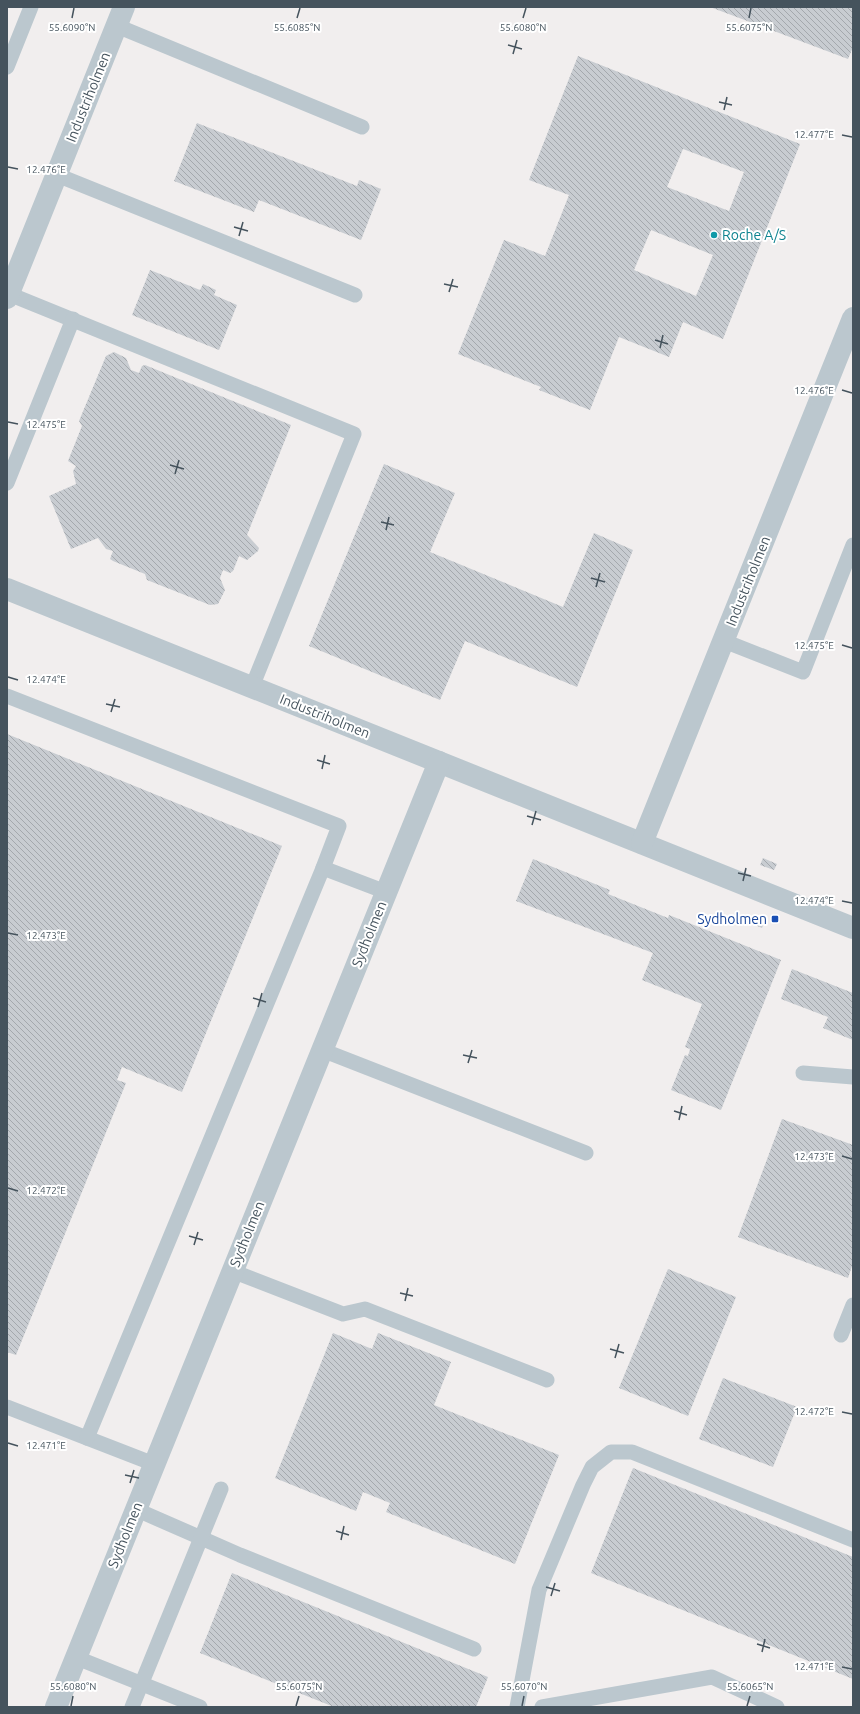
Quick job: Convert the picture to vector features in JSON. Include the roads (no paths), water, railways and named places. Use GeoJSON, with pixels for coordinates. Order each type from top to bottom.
{"type":"FeatureCollection","features":[{"type":"Feature","properties":{"kind":"street","name":"Industriholmen"},"geometry":{"type":"LineString","coordinates":[[8,296],[120,17]]}},
{"type":"Feature","properties":{"kind":"street","name":"Industriholmen"},"geometry":{"type":"LineString","coordinates":[[642,843],[853,318]]}},
{"type":"Feature","properties":{"kind":"street","name":"Industriholmen"},"geometry":{"type":"LineString","coordinates":[[7,589],[853,928]]}},
{"type":"Feature","properties":{"kind":"street","name":"Sydholmen"},"geometry":{"type":"LineString","coordinates":[[56,1707],[439,762]]}},
{"type":"Feature","properties":{"kind":"lane"},"geometry":{"type":"LineString","coordinates":[[7,67],[31,7]]}},
{"type":"Feature","properties":{"kind":"lane"},"geometry":{"type":"LineString","coordinates":[[120,17],[362,127]]}},
{"type":"Feature","properties":{"kind":"lane"},"geometry":{"type":"LineString","coordinates":[[57,175],[355,295]]}},
{"type":"Feature","properties":{"kind":"lane"},"geometry":{"type":"LineString","coordinates":[[8,296],[73,320],[354,434],[252,687]]}},
{"type":"Feature","properties":{"kind":"lane"},"geometry":{"type":"LineString","coordinates":[[7,483],[73,320]]}},
{"type":"Feature","properties":{"kind":"lane"},"geometry":{"type":"LineString","coordinates":[[724,641],[803,672],[853,545]]}},
{"type":"Feature","properties":{"kind":"lane"},"geometry":{"type":"LineString","coordinates":[[7,696],[339,826],[87,1438]]}},
{"type":"Feature","properties":{"kind":"lane"},"geometry":{"type":"LineString","coordinates":[[323,868],[386,892]]}},
{"type":"Feature","properties":{"kind":"lane"},"geometry":{"type":"LineString","coordinates":[[322,1050],[586,1153]]}},
{"type":"Feature","properties":{"kind":"lane"},"geometry":{"type":"LineString","coordinates":[[803,1073],[853,1077]]}},
{"type":"Feature","properties":{"kind":"lane"},"geometry":{"type":"LineString","coordinates":[[232,1272],[343,1314],[365,1309],[547,1380]]}},
{"type":"Feature","properties":{"kind":"lane"},"geometry":{"type":"LineString","coordinates":[[841,1335],[853,1305]]}},
{"type":"Feature","properties":{"kind":"lane"},"geometry":{"type":"LineString","coordinates":[[7,1407],[154,1464]]}},
{"type":"Feature","properties":{"kind":"lane"},"geometry":{"type":"LineString","coordinates":[[516,1707],[539,1590],[592,1467],[611,1452],[632,1452],[853,1540]]}},
{"type":"Feature","properties":{"kind":"lane"},"geometry":{"type":"LineString","coordinates":[[132,1707],[221,1489]]}},
{"type":"Feature","properties":{"kind":"lane"},"geometry":{"type":"LineString","coordinates":[[135,1509],[201,1538],[474,1649]]}},
{"type":"Feature","properties":{"kind":"lane"},"geometry":{"type":"LineString","coordinates":[[77,1658],[200,1707]]}},
{"type":"Feature","properties":{"kind":"lane"},"geometry":{"type":"LineString","coordinates":[[542,1707],[712,1677],[777,1707]]}},
{"type":"Feature","properties":{"kind":"place","name":"Roche A/S"},"geometry":{"type":"Point","coordinates":[714,235]}},
{"type":"Feature","properties":{"kind":"place","name":"Sydholmen"},"geometry":{"type":"Point","coordinates":[775,919]}}]}
